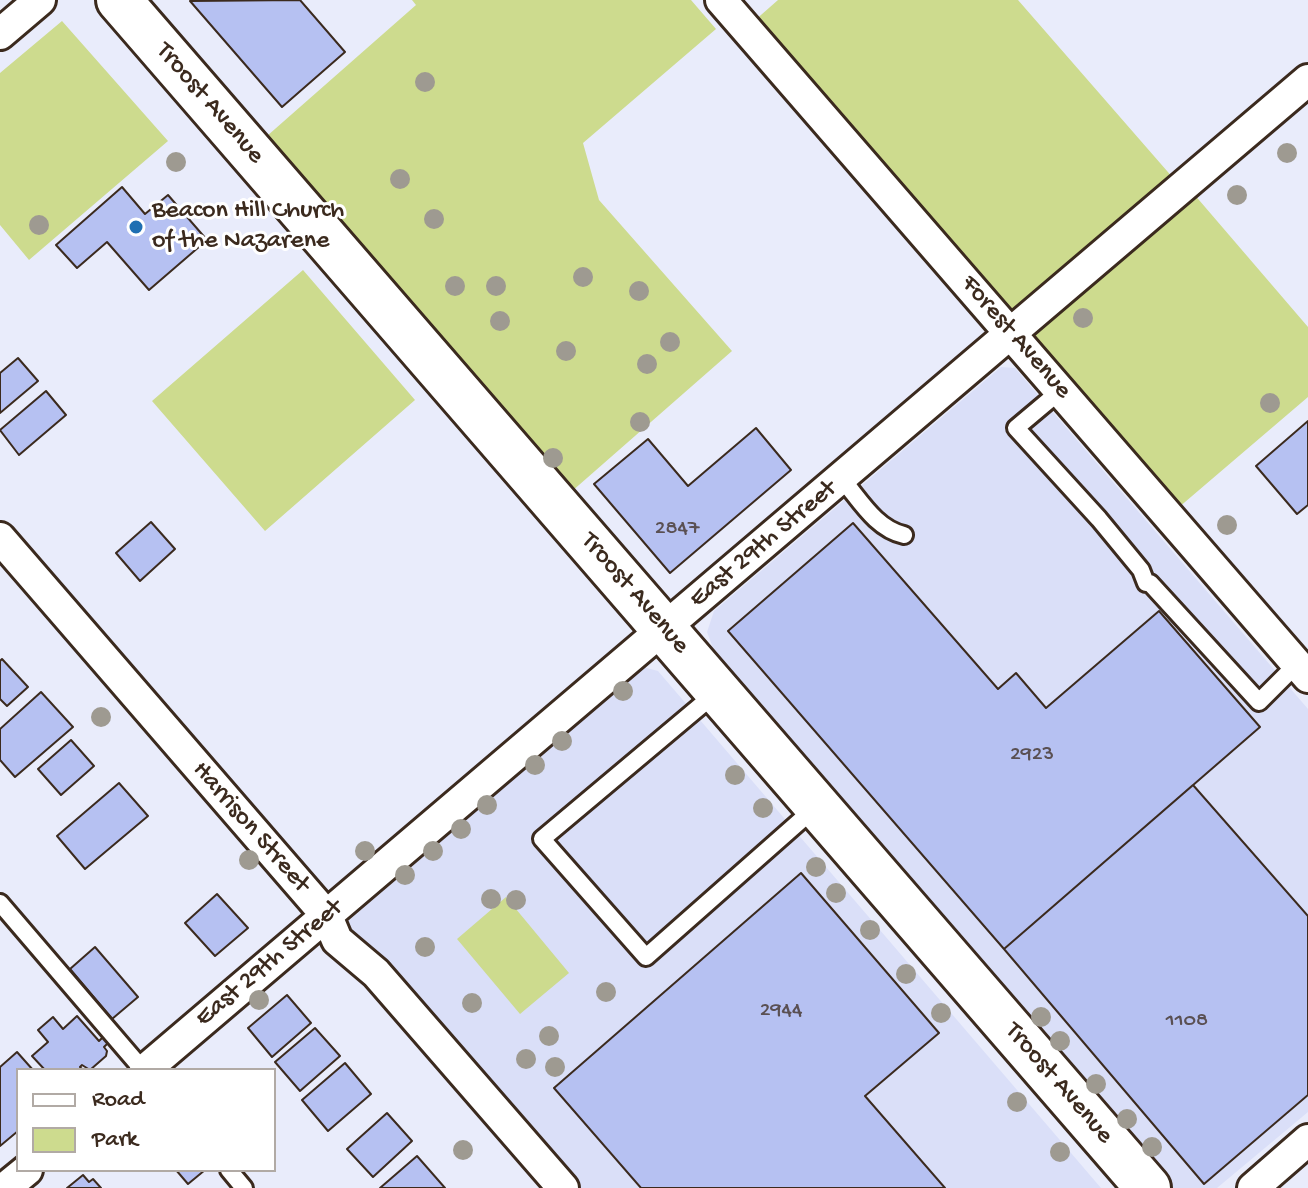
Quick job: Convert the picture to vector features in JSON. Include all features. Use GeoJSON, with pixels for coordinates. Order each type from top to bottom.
{"type":"FeatureCollection","features":[{"type":"Feature","properties":{"kind":"main road","name":"Troost Avenue"},"geometry":{"type":"LineString","coordinates":[[119,0],[1148,1188]]}},
{"type":"Feature","properties":{"kind":"street"},"geometry":{"type":"LineString","coordinates":[[0,34],[40,0]]}},
{"type":"Feature","properties":{"kind":"street","name":"Forest Avenue"},"geometry":{"type":"LineString","coordinates":[[721,0],[1303,671]]}},
{"type":"Feature","properties":{"kind":"street","name":"East 29th Street"},"geometry":{"type":"LineString","coordinates":[[146,1068],[1308,80]]}},
{"type":"Feature","properties":{"kind":"street","name":"Harrison Street"},"geometry":{"type":"LineString","coordinates":[[0,538],[327,916],[337,940],[376,973],[563,1188]]}},
{"type":"Feature","properties":{"kind":"street"},"geometry":{"type":"LineString","coordinates":[[1253,1188],[1308,1140]]}},
{"type":"Feature","properties":{"kind":"street"},"geometry":{"type":"LineString","coordinates":[[5,1188],[25,1172]]}},
{"type":"Feature","properties":{"kind":"lane"},"geometry":{"type":"LineString","coordinates":[[1060,391],[1016,428],[1099,519],[1141,570],[1146,583],[1150,583],[1259,702],[1303,671]]}},
{"type":"Feature","properties":{"kind":"lane"},"geometry":{"type":"LineString","coordinates":[[842,479],[879,523],[888,531],[904,535]]}},
{"type":"Feature","properties":{"kind":"lane"},"geometry":{"type":"LineString","coordinates":[[718,691],[542,839],[646,957],[817,805]]}},
{"type":"Feature","properties":{"kind":"lane"},"geometry":{"type":"LineString","coordinates":[[0,903],[142,1068]]}},
{"type":"Feature","properties":{"kind":"lane"},"geometry":{"type":"LineString","coordinates":[[231,1172],[244,1188]]}},
{"type":"Feature","properties":{"kind":"shaded area"},"geometry":{"type":"Polygon","coordinates":[[[1001,367],[1015,368],[1308,709],[1308,1112],[1217,1188],[1169,1188],[1156,1171],[1156,1160],[713,648],[707,632],[714,611],[1001,367]]]}},
{"type":"Feature","properties":{"kind":"shaded area"},"geometry":{"type":"Polygon","coordinates":[[[643,667],[658,671],[1101,1188],[577,1188],[346,923],[643,667]]]}},
{"type":"Feature","properties":{"kind":"green space"},"geometry":{"type":"Polygon","coordinates":[[[412,0],[691,0],[716,29],[583,143],[599,200],[732,351],[571,492],[267,136],[416,5],[412,0]]]}},
{"type":"Feature","properties":{"kind":"green space"},"geometry":{"type":"Polygon","coordinates":[[[778,0],[1018,0],[1174,179],[1011,317],[753,22],[778,0]]]}},
{"type":"Feature","properties":{"kind":"green space"},"geometry":{"type":"Polygon","coordinates":[[[62,21],[168,141],[29,260],[0,225],[0,73],[62,21]]]}},
{"type":"Feature","properties":{"kind":"green space"},"geometry":{"type":"Polygon","coordinates":[[[1193,193],[1308,327],[1308,397],[1178,508],[1029,333],[1193,193]]]}},
{"type":"Feature","properties":{"kind":"green space"},"geometry":{"type":"Polygon","coordinates":[[[303,270],[415,400],[265,531],[152,401],[303,270]]]}},
{"type":"Feature","properties":{"kind":"green space"},"geometry":{"type":"Polygon","coordinates":[[[506,897],[569,973],[520,1014],[457,939],[506,897]]]}},
{"type":"Feature","properties":{"kind":"building"},"geometry":{"type":"Polygon","coordinates":[[[300,0],[345,52],[282,107],[190,1],[300,0]]]}},
{"type":"Feature","properties":{"kind":"building","name":"Beacon Hill Church of the Nazarene"},"geometry":{"type":"Polygon","coordinates":[[[122,187],[145,214],[168,195],[207,240],[149,290],[107,242],[77,268],[56,245],[122,187]]]}},
{"type":"Feature","properties":{"kind":"building"},"geometry":{"type":"Polygon","coordinates":[[[18,358],[38,381],[0,413],[0,373],[18,358]]]}},
{"type":"Feature","properties":{"kind":"building"},"geometry":{"type":"Polygon","coordinates":[[[46,391],[66,415],[19,455],[0,430],[46,391]]]}},
{"type":"Feature","properties":{"kind":"building"},"geometry":{"type":"Polygon","coordinates":[[[1308,421],[1308,505],[1297,514],[1256,466],[1308,421]]]}},
{"type":"Feature","properties":{"kind":"building"},"geometry":{"type":"Polygon","coordinates":[[[756,428],[791,470],[670,573],[594,484],[648,439],[688,486],[756,428]]]}},
{"type":"Feature","properties":{"kind":"building"},"geometry":{"type":"Polygon","coordinates":[[[151,522],[175,549],[140,581],[116,553],[151,522]]]}},
{"type":"Feature","properties":{"kind":"building"},"geometry":{"type":"Polygon","coordinates":[[[853,523],[998,689],[1016,673],[1046,708],[1159,611],[1260,727],[1004,949],[728,631],[853,523]]]}},
{"type":"Feature","properties":{"kind":"building"},"geometry":{"type":"Polygon","coordinates":[[[2,659],[28,687],[7,706],[0,699],[2,659]]]}},
{"type":"Feature","properties":{"kind":"building"},"geometry":{"type":"Polygon","coordinates":[[[41,692],[73,727],[15,777],[0,760],[0,729],[41,692]]]}},
{"type":"Feature","properties":{"kind":"building"},"geometry":{"type":"Polygon","coordinates":[[[71,740],[94,766],[61,795],[38,769],[71,740]]]}},
{"type":"Feature","properties":{"kind":"building"},"geometry":{"type":"Polygon","coordinates":[[[119,783],[148,816],[85,869],[57,836],[119,783]]]}},
{"type":"Feature","properties":{"kind":"building"},"geometry":{"type":"Polygon","coordinates":[[[1193,785],[1308,916],[1308,1095],[1204,1184],[1004,949],[1193,785]]]}},
{"type":"Feature","properties":{"kind":"building"},"geometry":{"type":"Polygon","coordinates":[[[801,873],[939,1033],[865,1096],[945,1188],[641,1188],[554,1088],[801,873]]]}},
{"type":"Feature","properties":{"kind":"building"},"geometry":{"type":"Polygon","coordinates":[[[217,894],[248,928],[215,956],[185,923],[217,894]]]}},
{"type":"Feature","properties":{"kind":"building"},"geometry":{"type":"Polygon","coordinates":[[[95,947],[138,997],[112,1019],[70,969],[95,947]]]}},
{"type":"Feature","properties":{"kind":"building"},"geometry":{"type":"Polygon","coordinates":[[[287,995],[311,1023],[272,1057],[248,1028],[287,995]]]}},
{"type":"Feature","properties":{"kind":"building"},"geometry":{"type":"Polygon","coordinates":[[[77,1016],[99,1041],[103,1037],[100,1034],[102,1031],[108,1043],[104,1047],[106,1056],[92,1068],[82,1065],[81,1068],[43,1068],[32,1056],[48,1042],[38,1030],[53,1017],[63,1029],[77,1016]]]}},
{"type":"Feature","properties":{"kind":"building"},"geometry":{"type":"Polygon","coordinates":[[[315,1028],[340,1056],[300,1091],[275,1062],[315,1028]]]}},
{"type":"Feature","properties":{"kind":"building"},"geometry":{"type":"Polygon","coordinates":[[[17,1052],[31,1068],[16,1068],[16,1133],[0,1146],[0,1067],[17,1052]]]}},
{"type":"Feature","properties":{"kind":"building"},"geometry":{"type":"Polygon","coordinates":[[[345,1063],[371,1094],[328,1131],[302,1100],[345,1063]]]}},
{"type":"Feature","properties":{"kind":"building"},"geometry":{"type":"Polygon","coordinates":[[[387,1113],[412,1141],[373,1177],[347,1149],[387,1113]]]}},
{"type":"Feature","properties":{"kind":"building"},"geometry":{"type":"Polygon","coordinates":[[[417,1156],[445,1188],[380,1188],[417,1156]]]}},
{"type":"Feature","properties":{"kind":"building"},"geometry":{"type":"Polygon","coordinates":[[[178,1172],[203,1172],[188,1184],[178,1172]]]}},
{"type":"Feature","properties":{"kind":"building"},"geometry":{"type":"Polygon","coordinates":[[[83,1175],[89,1182],[93,1179],[101,1188],[67,1188],[83,1175]]]}},
{"type":"Feature","properties":{"kind":"place","name":"Beacon Hill Church of the Nazarene"},"geometry":{"type":"Point","coordinates":[136,227]}}]}
